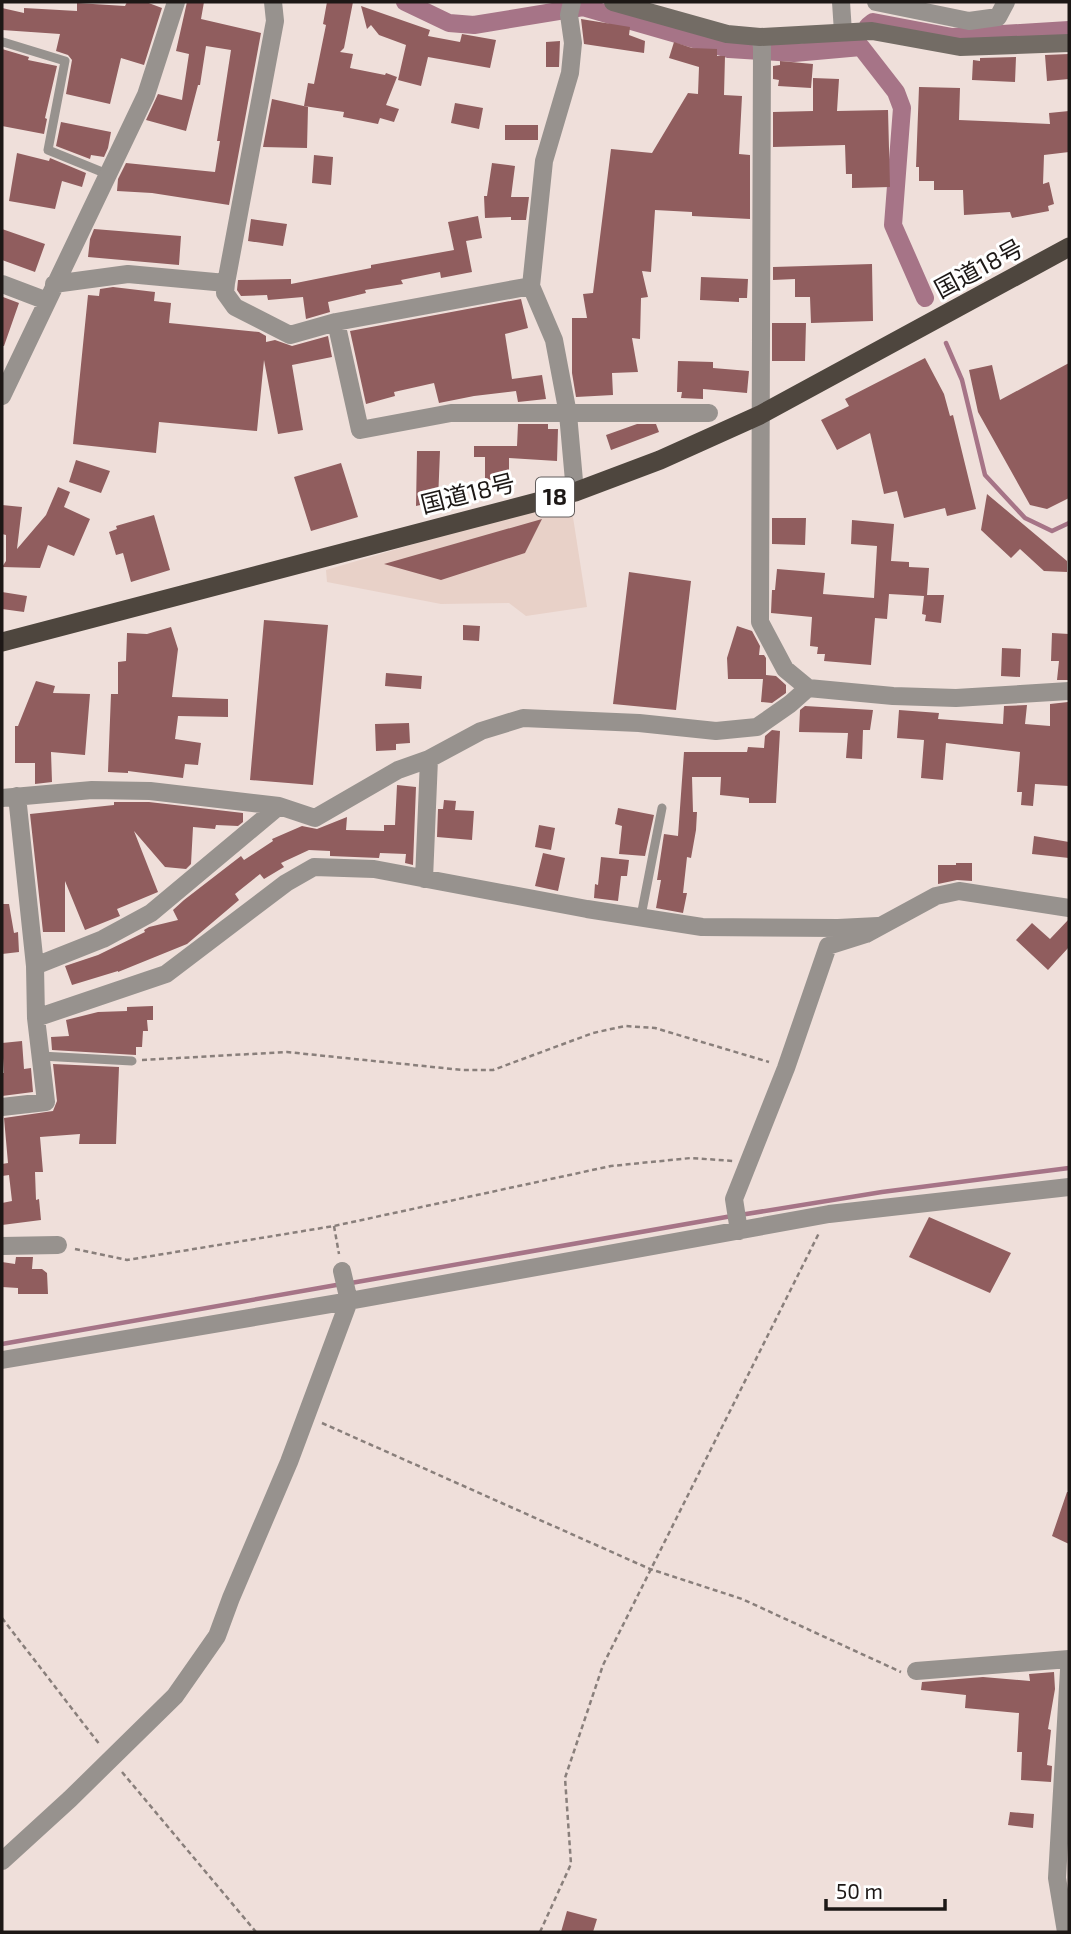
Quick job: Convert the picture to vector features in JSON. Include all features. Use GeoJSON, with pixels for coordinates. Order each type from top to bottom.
{"type":"FeatureCollection","features":[{"type":"Feature","properties":{"kind":"highway","name":"国道18号"},"geometry":{"type":"LineString","coordinates":[[2,642],[575,492],[660,460],[760,415],[1069,247]]}},
{"type":"Feature","properties":{"kind":"main road"},"geometry":{"type":"LineString","coordinates":[[613,2],[727,34],[761,49],[843,32],[872,31],[960,47],[1069,43]]}},
{"type":"Feature","properties":{"kind":"street"},"geometry":{"type":"LineString","coordinates":[[2,396],[146,95],[176,2]]}},
{"type":"Feature","properties":{"kind":"street"},"geometry":{"type":"LineString","coordinates":[[273,2],[275,20],[226,283],[225,293],[235,307],[290,335],[336,322],[531,286]]}},
{"type":"Feature","properties":{"kind":"street"},"geometry":{"type":"LineString","coordinates":[[841,2],[843,32]]}},
{"type":"Feature","properties":{"kind":"street"},"geometry":{"type":"LineString","coordinates":[[876,2],[924,6],[970,21],[998,16],[1006,2]]}},
{"type":"Feature","properties":{"kind":"street"},"geometry":{"type":"LineString","coordinates":[[570,9],[573,43],[570,73],[544,161],[531,286],[554,340],[568,414],[575,492]]}},
{"type":"Feature","properties":{"kind":"street"},"geometry":{"type":"LineString","coordinates":[[761,49],[760,622],[785,669],[808,688],[893,696],[956,698],[1069,691]]}},
{"type":"Feature","properties":{"kind":"street"},"geometry":{"type":"LineString","coordinates":[[54,284],[128,274],[226,283]]}},
{"type":"Feature","properties":{"kind":"street"},"geometry":{"type":"LineString","coordinates":[[2,284],[47,301]]}},
{"type":"Feature","properties":{"kind":"street"},"geometry":{"type":"LineString","coordinates":[[336,322],[360,429],[451,413],[709,413]]}},
{"type":"Feature","properties":{"kind":"street"},"geometry":{"type":"LineString","coordinates":[[2,1107],[46,1102],[36,1018],[35,966],[9,797],[92,790],[150,790],[279,806],[314,818],[398,770],[429,759],[481,732],[523,718],[639,723],[716,731],[757,727],[808,688]]}},
{"type":"Feature","properties":{"kind":"street"},"geometry":{"type":"LineString","coordinates":[[424,879],[429,759]]}},
{"type":"Feature","properties":{"kind":"street"},"geometry":{"type":"LineString","coordinates":[[35,966],[103,939],[151,913],[279,806]]}},
{"type":"Feature","properties":{"kind":"street"},"geometry":{"type":"LineString","coordinates":[[36,1018],[166,975],[286,883],[314,867],[374,869],[587,909],[702,927],[878,926]]}},
{"type":"Feature","properties":{"kind":"street"},"geometry":{"type":"LineString","coordinates":[[738,1226],[734,1199],[786,1068],[828,946],[866,934],[936,896],[959,891],[1069,908]]}},
{"type":"Feature","properties":{"kind":"street"},"geometry":{"type":"LineString","coordinates":[[2,1360],[738,1226],[1069,1187]]}},
{"type":"Feature","properties":{"kind":"street"},"geometry":{"type":"LineString","coordinates":[[2,1246],[58,1245]]}},
{"type":"Feature","properties":{"kind":"street"},"geometry":{"type":"LineString","coordinates":[[2,1861],[174,1696],[217,1636],[306,1416],[348,1297],[342,1270]]}},
{"type":"Feature","properties":{"kind":"street"},"geometry":{"type":"LineString","coordinates":[[916,1671],[1069,1659]]}},
{"type":"Feature","properties":{"kind":"street"},"geometry":{"type":"LineString","coordinates":[[1066,1932],[1057,1878],[1069,1670]]}},
{"type":"Feature","properties":{"kind":"lane"},"geometry":{"type":"LineString","coordinates":[[3,42],[65,61],[48,150],[107,174]]}},
{"type":"Feature","properties":{"kind":"lane"},"geometry":{"type":"LineString","coordinates":[[641,916],[662,808]]}},
{"type":"Feature","properties":{"kind":"lane"},"geometry":{"type":"LineString","coordinates":[[41,1056],[132,1060]]}},
{"type":"Feature","properties":{"kind":"path"},"geometry":{"type":"LineString","coordinates":[[132,1060],[287,1052],[462,1070],[494,1070],[593,1033],[625,1026],[655,1028],[786,1068]]}},
{"type":"Feature","properties":{"kind":"path"},"geometry":{"type":"LineString","coordinates":[[58,1245],[127,1260],[334,1226],[611,1166],[691,1158],[749,1163]]}},
{"type":"Feature","properties":{"kind":"path"},"geometry":{"type":"LineString","coordinates":[[540,1932],[571,1864],[565,1778],[603,1665],[829,1214]]}},
{"type":"Feature","properties":{"kind":"path"},"geometry":{"type":"LineString","coordinates":[[334,1226],[342,1270]]}},
{"type":"Feature","properties":{"kind":"path"},"geometry":{"type":"LineString","coordinates":[[306,1416],[650,1569],[742,1599],[900,1672],[916,1671]]}},
{"type":"Feature","properties":{"kind":"path"},"geometry":{"type":"LineString","coordinates":[[2,1618],[111,1759],[256,1932]]}},
{"type":"Feature","properties":{"kind":"shaded area"},"geometry":{"type":"Polygon","coordinates":[[[570,498],[587,607],[526,616],[509,603],[441,604],[327,582],[326,570],[570,498]]]}},
{"type":"Feature","properties":{"kind":"building"},"geometry":{"type":"Polygon","coordinates":[[[127,2],[146,2],[162,8],[144,65],[121,58],[110,104],[66,94],[72,60],[68,55],[56,51],[60,34],[2,30],[2,8],[24,13],[24,8],[77,11],[77,3],[125,6],[127,2]]]}},
{"type":"Feature","properties":{"kind":"building"},"geometry":{"type":"Polygon","coordinates":[[[187,2],[204,2],[201,19],[261,33],[229,205],[152,193],[117,191],[118,179],[126,163],[215,172],[231,50],[206,46],[200,85],[186,131],[146,120],[158,94],[182,100],[189,54],[176,51],[187,2]]]}},
{"type":"Feature","properties":{"kind":"building"},"geometry":{"type":"Polygon","coordinates":[[[327,2],[353,2],[344,48],[340,52],[353,54],[350,68],[397,77],[386,105],[399,109],[394,122],[380,118],[378,124],[343,117],[344,112],[304,106],[308,83],[314,84],[326,25],[323,24],[327,2]]]}},
{"type":"Feature","properties":{"kind":"building"},"geometry":{"type":"Polygon","coordinates":[[[361,6],[430,30],[428,36],[460,42],[462,34],[496,40],[490,68],[428,57],[421,86],[398,80],[406,45],[379,35],[371,25],[367,29],[361,6]]]}},
{"type":"Feature","properties":{"kind":"building"},"geometry":{"type":"Polygon","coordinates":[[[581,19],[630,27],[629,35],[645,41],[644,53],[584,44],[581,19]]]}},
{"type":"Feature","properties":{"kind":"building"},"geometry":{"type":"Polygon","coordinates":[[[560,41],[559,67],[546,67],[546,42],[560,41]]]}},
{"type":"Feature","properties":{"kind":"building"},"geometry":{"type":"Polygon","coordinates":[[[674,42],[692,48],[717,49],[717,56],[725,56],[724,95],[742,96],[739,154],[750,155],[750,219],[692,216],[692,212],[655,210],[651,272],[642,271],[648,297],[641,298],[640,339],[632,338],[638,372],[612,373],[613,395],[576,397],[572,373],[572,318],[587,318],[583,294],[593,293],[611,149],[652,153],[688,93],[698,94],[699,67],[669,58],[674,42]]]}},
{"type":"Feature","properties":{"kind":"building"},"geometry":{"type":"Polygon","coordinates":[[[2,49],[29,57],[28,60],[57,66],[44,134],[2,126],[2,49]]]}},
{"type":"Feature","properties":{"kind":"building"},"geometry":{"type":"Polygon","coordinates":[[[1069,54],[1069,79],[1047,81],[1045,55],[1069,54]]]}},
{"type":"Feature","properties":{"kind":"building"},"geometry":{"type":"Polygon","coordinates":[[[1016,57],[1015,82],[972,80],[973,60],[1016,57]]]}},
{"type":"Feature","properties":{"kind":"building"},"geometry":{"type":"Polygon","coordinates":[[[780,61],[813,64],[811,88],[778,86],[779,80],[773,79],[773,66],[780,65],[780,61]]]}},
{"type":"Feature","properties":{"kind":"building"},"geometry":{"type":"Polygon","coordinates":[[[813,78],[839,79],[837,111],[888,110],[890,187],[852,188],[852,174],[846,174],[845,145],[773,147],[773,112],[813,111],[813,78]]]}},
{"type":"Feature","properties":{"kind":"building"},"geometry":{"type":"Polygon","coordinates":[[[919,87],[960,88],[959,120],[1050,124],[1049,113],[1069,111],[1069,152],[1044,155],[1043,184],[1049,182],[1054,204],[1048,206],[1049,211],[1012,218],[1010,212],[964,215],[963,190],[934,190],[934,181],[919,181],[919,167],[916,167],[919,87]]]}},
{"type":"Feature","properties":{"kind":"building"},"geometry":{"type":"Polygon","coordinates":[[[272,99],[308,107],[307,148],[263,147],[272,99]]]}},
{"type":"Feature","properties":{"kind":"building"},"geometry":{"type":"Polygon","coordinates":[[[455,103],[483,108],[479,129],[451,123],[455,103]]]}},
{"type":"Feature","properties":{"kind":"building"},"geometry":{"type":"Polygon","coordinates":[[[61,122],[111,132],[104,157],[91,155],[90,159],[56,146],[61,122]]]}},
{"type":"Feature","properties":{"kind":"building"},"geometry":{"type":"Polygon","coordinates":[[[505,125],[538,125],[538,140],[505,140],[505,125]]]}},
{"type":"Feature","properties":{"kind":"building"},"geometry":{"type":"Polygon","coordinates":[[[17,153],[49,161],[50,158],[86,173],[82,187],[62,181],[55,209],[9,201],[17,153]]]}},
{"type":"Feature","properties":{"kind":"building"},"geometry":{"type":"Polygon","coordinates":[[[314,155],[333,157],[331,185],[312,183],[314,155]]]}},
{"type":"Feature","properties":{"kind":"building"},"geometry":{"type":"Polygon","coordinates":[[[492,163],[515,166],[511,197],[529,197],[526,220],[511,220],[511,217],[485,218],[484,196],[487,196],[492,163]]]}},
{"type":"Feature","properties":{"kind":"building"},"geometry":{"type":"Polygon","coordinates":[[[478,216],[482,238],[466,241],[472,272],[441,278],[440,272],[401,280],[403,284],[365,290],[366,293],[328,302],[330,312],[306,319],[303,297],[268,300],[267,295],[241,296],[237,290],[238,280],[291,279],[291,284],[371,268],[371,265],[454,250],[448,222],[478,216]]]}},
{"type":"Feature","properties":{"kind":"building"},"geometry":{"type":"Polygon","coordinates":[[[251,219],[287,224],[283,246],[248,241],[251,219]]]}},
{"type":"Feature","properties":{"kind":"building"},"geometry":{"type":"Polygon","coordinates":[[[2,229],[45,244],[35,272],[2,260],[2,229]]]}},
{"type":"Feature","properties":{"kind":"building"},"geometry":{"type":"Polygon","coordinates":[[[94,229],[181,236],[179,265],[88,257],[94,229]]]}},
{"type":"Feature","properties":{"kind":"building"},"geometry":{"type":"Polygon","coordinates":[[[872,264],[873,321],[811,323],[810,297],[795,297],[795,279],[773,280],[773,267],[872,264]]]}},
{"type":"Feature","properties":{"kind":"building"},"geometry":{"type":"Polygon","coordinates":[[[701,277],[748,279],[747,298],[739,298],[739,302],[700,300],[701,277]]]}},
{"type":"Feature","properties":{"kind":"building"},"geometry":{"type":"Polygon","coordinates":[[[113,287],[155,292],[154,301],[171,303],[169,323],[259,332],[266,336],[266,342],[275,340],[292,346],[328,336],[332,357],[292,365],[303,430],[278,434],[264,360],[257,431],[159,422],[156,453],[73,444],[88,295],[99,296],[100,289],[113,287]]]}},
{"type":"Feature","properties":{"kind":"building"},"geometry":{"type":"Polygon","coordinates":[[[3,297],[19,303],[2,346],[3,297]]]}},
{"type":"Feature","properties":{"kind":"building"},"geometry":{"type":"Polygon","coordinates":[[[521,299],[528,328],[505,334],[512,379],[542,375],[546,399],[518,402],[516,391],[439,403],[434,383],[394,392],[395,396],[366,404],[350,331],[521,299]]]}},
{"type":"Feature","properties":{"kind":"building"},"geometry":{"type":"Polygon","coordinates":[[[772,323],[806,323],[805,361],[772,361],[772,323]]]}},
{"type":"Feature","properties":{"kind":"building"},"geometry":{"type":"Polygon","coordinates":[[[925,358],[944,394],[950,416],[953,415],[976,509],[947,516],[945,508],[904,518],[897,491],[884,494],[870,433],[837,450],[821,420],[849,406],[845,399],[925,358]]]}},
{"type":"Feature","properties":{"kind":"building"},"geometry":{"type":"Polygon","coordinates":[[[678,361],[713,362],[713,368],[749,371],[747,393],[703,389],[703,399],[681,398],[682,392],[677,392],[678,361]]]}},
{"type":"Feature","properties":{"kind":"building"},"geometry":{"type":"Polygon","coordinates":[[[1069,363],[1069,498],[1047,509],[1030,505],[978,412],[969,370],[992,365],[1000,400],[1069,363]]]}},
{"type":"Feature","properties":{"kind":"building"},"geometry":{"type":"Polygon","coordinates":[[[518,424],[548,424],[548,429],[558,429],[557,461],[509,458],[509,480],[485,480],[485,457],[474,457],[474,446],[517,446],[518,424]]]}},
{"type":"Feature","properties":{"kind":"building"},"geometry":{"type":"Polygon","coordinates":[[[637,424],[656,424],[659,432],[611,450],[606,435],[637,424]]]}},
{"type":"Feature","properties":{"kind":"building"},"geometry":{"type":"Polygon","coordinates":[[[417,451],[440,451],[438,501],[416,506],[417,451]]]}},
{"type":"Feature","properties":{"kind":"building"},"geometry":{"type":"Polygon","coordinates":[[[76,460],[110,471],[101,493],[69,482],[76,460]]]}},
{"type":"Feature","properties":{"kind":"building"},"geometry":{"type":"Polygon","coordinates":[[[341,463],[358,517],[311,531],[294,477],[341,463]]]}},
{"type":"Feature","properties":{"kind":"building"},"geometry":{"type":"Polygon","coordinates":[[[58,487],[70,492],[64,507],[90,519],[74,556],[48,545],[40,568],[2,567],[6,561],[6,535],[2,534],[2,505],[22,507],[17,549],[46,515],[58,487]]]}},
{"type":"Feature","properties":{"kind":"building"},"geometry":{"type":"Polygon","coordinates":[[[987,494],[1067,561],[1067,572],[1044,571],[1020,549],[1011,558],[981,530],[987,494]]]}},
{"type":"Feature","properties":{"kind":"building"},"geometry":{"type":"Polygon","coordinates":[[[154,515],[170,570],[131,582],[123,553],[116,555],[109,532],[117,529],[116,526],[154,515]]]}},
{"type":"Feature","properties":{"kind":"building"},"geometry":{"type":"Polygon","coordinates":[[[772,518],[806,518],[805,545],[772,544],[772,518]]]}},
{"type":"Feature","properties":{"kind":"building"},"geometry":{"type":"Polygon","coordinates":[[[542,519],[525,553],[441,580],[384,564],[542,519]]]}},
{"type":"Feature","properties":{"kind":"building"},"geometry":{"type":"Polygon","coordinates":[[[852,520],[894,524],[891,561],[909,562],[909,567],[929,568],[927,595],[944,595],[941,623],[925,621],[926,615],[922,614],[924,596],[889,594],[887,619],[875,618],[871,665],[824,661],[825,654],[817,654],[818,647],[810,646],[812,617],[771,613],[772,590],[775,590],[777,569],[825,573],[823,594],[874,598],[877,546],[851,544],[852,520]]]}},
{"type":"Feature","properties":{"kind":"building"},"geometry":{"type":"Polygon","coordinates":[[[629,572],[691,581],[676,710],[613,704],[629,572]]]}},
{"type":"Feature","properties":{"kind":"building"},"geometry":{"type":"Polygon","coordinates":[[[2,592],[27,596],[24,612],[2,609],[2,592]]]}},
{"type":"Feature","properties":{"kind":"building"},"geometry":{"type":"Polygon","coordinates":[[[264,620],[328,625],[313,785],[250,780],[264,620]]]}},
{"type":"Feature","properties":{"kind":"building"},"geometry":{"type":"Polygon","coordinates":[[[463,625],[480,626],[479,641],[463,640],[463,625]]]}},
{"type":"Feature","properties":{"kind":"building"},"geometry":{"type":"Polygon","coordinates":[[[737,626],[752,631],[760,646],[759,655],[766,658],[766,675],[776,676],[786,685],[786,693],[772,703],[761,702],[763,679],[728,679],[727,658],[737,626]]]}},
{"type":"Feature","properties":{"kind":"building"},"geometry":{"type":"Polygon","coordinates":[[[171,627],[178,649],[172,697],[228,699],[228,717],[178,716],[175,739],[201,743],[198,765],[185,764],[183,778],[128,771],[108,772],[111,694],[118,694],[118,662],[126,661],[127,633],[147,634],[171,627]]]}},
{"type":"Feature","properties":{"kind":"building"},"geometry":{"type":"Polygon","coordinates":[[[1052,633],[1069,634],[1068,680],[1057,680],[1059,661],[1051,661],[1052,633]]]}},
{"type":"Feature","properties":{"kind":"building"},"geometry":{"type":"Polygon","coordinates":[[[1002,648],[1021,649],[1020,677],[1001,676],[1002,648]]]}},
{"type":"Feature","properties":{"kind":"building"},"geometry":{"type":"Polygon","coordinates":[[[386,673],[422,676],[421,689],[385,686],[386,673]]]}},
{"type":"Feature","properties":{"kind":"building"},"geometry":{"type":"Polygon","coordinates":[[[36,681],[55,686],[53,693],[90,694],[85,755],[51,752],[52,782],[35,784],[35,763],[15,763],[15,726],[18,726],[36,681]]]}},
{"type":"Feature","properties":{"kind":"building"},"geometry":{"type":"Polygon","coordinates":[[[1068,702],[1069,786],[1035,784],[1033,806],[1021,805],[1022,792],[1017,792],[1020,752],[946,743],[943,780],[921,778],[924,740],[897,738],[899,710],[939,713],[938,719],[1003,724],[1004,706],[1027,705],[1025,724],[1050,726],[1050,704],[1068,702]]]}},
{"type":"Feature","properties":{"kind":"building"},"geometry":{"type":"Polygon","coordinates":[[[805,706],[873,710],[870,730],[863,730],[862,759],[846,758],[848,733],[799,732],[800,710],[805,706]]]}},
{"type":"Feature","properties":{"kind":"building"},"geometry":{"type":"Polygon","coordinates":[[[409,723],[410,743],[396,744],[396,750],[376,751],[375,724],[409,723]]]}},
{"type":"Feature","properties":{"kind":"building"},"geometry":{"type":"Polygon","coordinates":[[[772,730],[780,731],[776,803],[749,803],[749,798],[720,795],[721,777],[692,777],[693,812],[697,812],[696,830],[691,858],[687,857],[683,893],[687,893],[683,913],[656,908],[664,834],[678,836],[684,752],[747,752],[748,747],[764,748],[765,736],[772,730]]]}},
{"type":"Feature","properties":{"kind":"building"},"geometry":{"type":"Polygon","coordinates":[[[397,785],[416,787],[413,865],[405,863],[406,854],[380,853],[379,858],[330,856],[330,851],[309,850],[281,863],[284,867],[264,879],[260,874],[235,894],[239,900],[187,944],[118,972],[72,985],[65,966],[98,955],[145,932],[149,927],[178,920],[173,910],[184,900],[241,856],[244,860],[273,841],[272,839],[302,826],[317,829],[347,817],[346,830],[384,831],[384,825],[395,825],[397,785]]]}},
{"type":"Feature","properties":{"kind":"building"},"geometry":{"type":"Polygon","coordinates":[[[444,800],[456,801],[455,810],[474,811],[472,840],[437,837],[438,809],[443,809],[444,800]]]}},
{"type":"Feature","properties":{"kind":"building"},"geometry":{"type":"Polygon","coordinates":[[[114,802],[149,802],[243,813],[243,822],[238,826],[216,825],[215,829],[193,827],[191,864],[186,869],[165,867],[134,831],[158,892],[117,909],[120,916],[85,930],[65,881],[65,932],[43,932],[30,814],[114,805],[114,802]]]}},
{"type":"Feature","properties":{"kind":"building"},"geometry":{"type":"Polygon","coordinates":[[[618,808],[654,815],[645,856],[619,854],[622,826],[615,824],[618,808]]]}},
{"type":"Feature","properties":{"kind":"building"},"geometry":{"type":"Polygon","coordinates":[[[539,825],[555,828],[551,850],[535,847],[539,825]]]}},
{"type":"Feature","properties":{"kind":"building"},"geometry":{"type":"Polygon","coordinates":[[[1034,836],[1069,842],[1069,858],[1032,854],[1034,836]]]}},
{"type":"Feature","properties":{"kind":"building"},"geometry":{"type":"Polygon","coordinates":[[[543,853],[565,858],[558,891],[535,886],[543,853]]]}},
{"type":"Feature","properties":{"kind":"building"},"geometry":{"type":"Polygon","coordinates":[[[601,857],[629,860],[627,876],[621,876],[618,901],[594,898],[601,857]]]}},
{"type":"Feature","properties":{"kind":"building"},"geometry":{"type":"Polygon","coordinates":[[[972,863],[972,881],[957,880],[938,884],[938,865],[972,863]]]}},
{"type":"Feature","properties":{"kind":"building"},"geometry":{"type":"Polygon","coordinates":[[[2,904],[9,904],[14,933],[18,932],[19,952],[2,954],[2,904]]]}},
{"type":"Feature","properties":{"kind":"building"},"geometry":{"type":"Polygon","coordinates":[[[1069,919],[1069,947],[1048,970],[1016,940],[1032,923],[1050,939],[1069,919]]]}},
{"type":"Feature","properties":{"kind":"building"},"geometry":{"type":"Polygon","coordinates":[[[153,1006],[153,1020],[147,1020],[148,1031],[143,1031],[142,1047],[136,1047],[136,1055],[52,1050],[51,1037],[69,1036],[66,1020],[98,1012],[127,1011],[127,1007],[153,1006]]]}},
{"type":"Feature","properties":{"kind":"building"},"geometry":{"type":"Polygon","coordinates":[[[22,1041],[24,1069],[31,1068],[33,1092],[2,1096],[2,1043],[22,1041]]]}},
{"type":"Feature","properties":{"kind":"building"},"geometry":{"type":"Polygon","coordinates":[[[53,1064],[119,1067],[116,1144],[79,1144],[80,1134],[40,1137],[43,1172],[35,1172],[36,1200],[39,1199],[41,1220],[2,1225],[2,1203],[12,1201],[9,1175],[2,1176],[2,1164],[8,1163],[4,1118],[53,1111],[57,1101],[53,1064]]]}},
{"type":"Feature","properties":{"kind":"building"},"geometry":{"type":"Polygon","coordinates":[[[929,1217],[1011,1253],[990,1293],[909,1257],[929,1217]]]}},
{"type":"Feature","properties":{"kind":"building"},"geometry":{"type":"Polygon","coordinates":[[[16,1257],[33,1257],[32,1269],[42,1269],[47,1273],[48,1294],[18,1294],[18,1288],[2,1287],[2,1262],[15,1264],[16,1257]]]}},
{"type":"Feature","properties":{"kind":"building"},"geometry":{"type":"Polygon","coordinates":[[[1069,1492],[1069,1544],[1052,1536],[1069,1492]]]}},
{"type":"Feature","properties":{"kind":"building"},"geometry":{"type":"Polygon","coordinates":[[[1054,1672],[1055,1689],[1048,1729],[1051,1730],[1047,1765],[1052,1766],[1051,1782],[1021,1780],[1022,1752],[1017,1752],[1019,1713],[965,1708],[966,1695],[921,1690],[922,1682],[983,1677],[1030,1681],[1029,1674],[1054,1672]]]}},
{"type":"Feature","properties":{"kind":"building"},"geometry":{"type":"Polygon","coordinates":[[[1010,1812],[1034,1814],[1033,1828],[1008,1825],[1010,1812]]]}},
{"type":"Feature","properties":{"kind":"building"},"geometry":{"type":"Polygon","coordinates":[[[567,1911],[597,1919],[593,1932],[561,1932],[567,1911]]]}},
{"type":"Feature","properties":{"kind":"waterway"},"geometry":{"type":"LineString","coordinates":[[405,2],[449,23],[474,25],[583,7],[729,49],[794,53],[861,47]]}},
{"type":"Feature","properties":{"kind":"waterway"},"geometry":{"type":"LineString","coordinates":[[868,26],[873,22],[952,37],[1069,30]]}},
{"type":"Feature","properties":{"kind":"waterway"},"geometry":{"type":"LineString","coordinates":[[861,47],[896,92],[902,108],[893,225],[925,298]]}},
{"type":"Feature","properties":{"kind":"waterway"},"geometry":{"type":"LineString","coordinates":[[946,343],[962,380],[985,475],[1025,518],[1052,531],[1069,523]]}},
{"type":"Feature","properties":{"kind":"waterway"},"geometry":{"type":"LineString","coordinates":[[740,1215],[882,1192],[1069,1168]]}},
{"type":"Feature","properties":{"kind":"waterway"},"geometry":{"type":"LineString","coordinates":[[351,1283],[732,1216]]}},
{"type":"Feature","properties":{"kind":"waterway"},"geometry":{"type":"LineString","coordinates":[[2,1344],[342,1284]]}}]}
